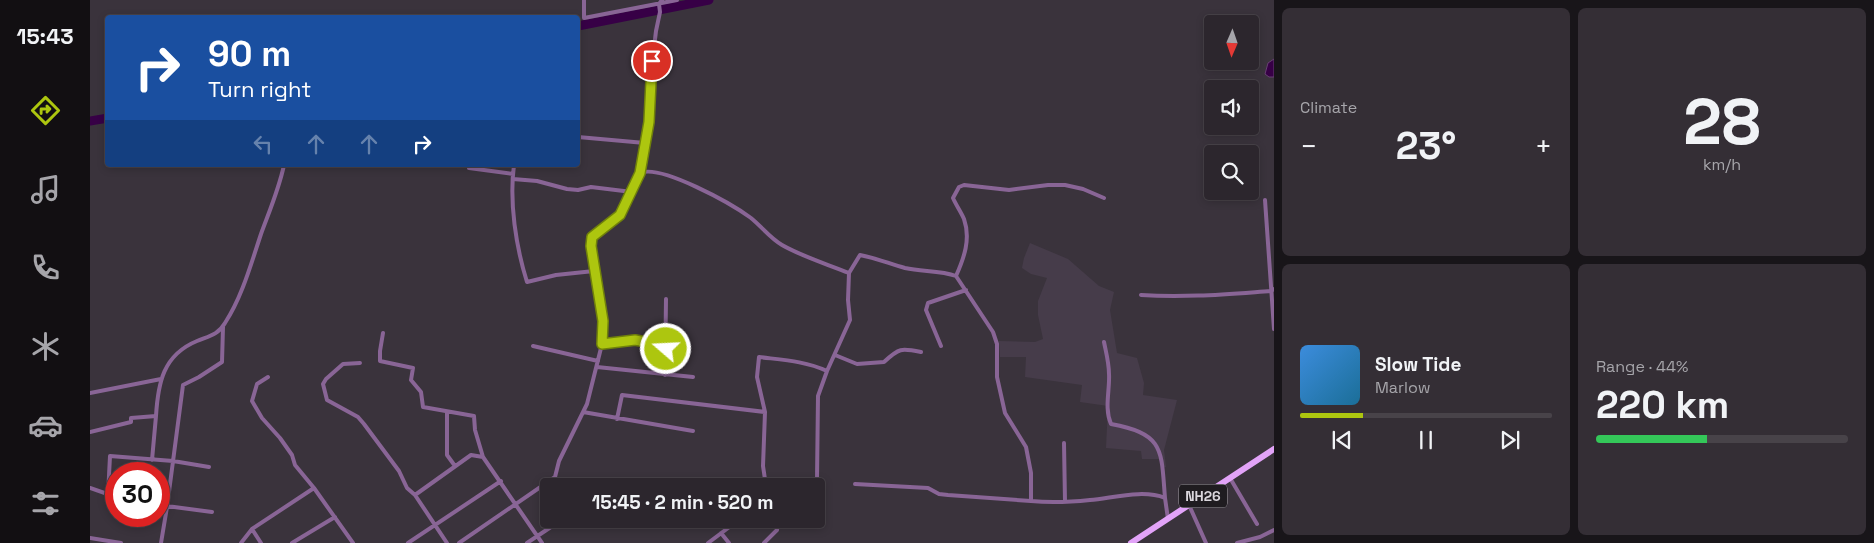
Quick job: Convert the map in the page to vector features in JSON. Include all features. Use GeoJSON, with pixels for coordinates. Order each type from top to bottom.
{"type":"FeatureCollection","features":[{"type":"Feature","properties":{"kind":"highway","name":"NH26"},"geometry":{"type":"LineString","coordinates":[[1132,543],[1273,451]]}},
{"type":"Feature","properties":{"kind":"street"},"geometry":{"type":"LineString","coordinates":[[584,0],[584,18],[677,0]]}},
{"type":"Feature","properties":{"kind":"street"},"geometry":{"type":"LineString","coordinates":[[459,543],[555,477],[559,461],[587,404],[602,344],[603,321],[594,271],[591,246],[592,237],[620,215],[640,173],[649,122],[651,73],[661,2]]}},
{"type":"Feature","properties":{"kind":"street"},"geometry":{"type":"LineString","coordinates":[[580,137],[645,143]]}},
{"type":"Feature","properties":{"kind":"street"},"geometry":{"type":"LineString","coordinates":[[152,460],[158,387],[161,379],[178,352],[189,344],[218,333],[223,326],[237,300],[283,167]]}},
{"type":"Feature","properties":{"kind":"street"},"geometry":{"type":"LineString","coordinates":[[514,167],[514,223],[521,263],[527,282],[594,271]]}},
{"type":"Feature","properties":{"kind":"street"},"geometry":{"type":"LineString","coordinates":[[469,168],[537,181],[567,189],[578,190],[591,186],[632,192]]}},
{"type":"Feature","properties":{"kind":"street"},"geometry":{"type":"LineString","coordinates":[[640,173],[646,170],[655,172],[722,199],[751,218],[772,239],[785,247],[849,273]]}},
{"type":"Feature","properties":{"kind":"street"},"geometry":{"type":"LineString","coordinates":[[956,276],[966,250],[967,237],[964,221],[953,198],[959,187],[964,185],[1009,190],[1048,185],[1065,185],[1083,189],[1104,198]]}},
{"type":"Feature","properties":{"kind":"street"},"geometry":{"type":"LineString","coordinates":[[1265,200],[1273,290],[1274,329]]}},
{"type":"Feature","properties":{"kind":"street"},"geometry":{"type":"LineString","coordinates":[[817,478],[818,396],[850,320],[848,300],[849,273],[860,255],[906,268],[956,276],[966,290],[992,332],[997,344],[997,377],[1005,413],[1026,447],[1031,473],[1031,500]]}},
{"type":"Feature","properties":{"kind":"street"},"geometry":{"type":"LineString","coordinates":[[941,346],[926,306],[928,303],[966,290]]}},
{"type":"Feature","properties":{"kind":"street"},"geometry":{"type":"LineString","coordinates":[[1141,295],[1165,297],[1214,296],[1273,290]]}},
{"type":"Feature","properties":{"kind":"street"},"geometry":{"type":"LineString","coordinates":[[665,375],[666,299]]}},
{"type":"Feature","properties":{"kind":"street"},"geometry":{"type":"LineString","coordinates":[[170,484],[182,385],[199,377],[222,362],[223,326]]}},
{"type":"Feature","properties":{"kind":"street"},"geometry":{"type":"LineString","coordinates":[[383,333],[380,361],[413,368],[411,380],[421,392],[423,407],[474,416],[475,430],[483,457],[542,543]]}},
{"type":"Feature","properties":{"kind":"street"},"geometry":{"type":"LineString","coordinates":[[602,344],[635,340],[646,342],[653,347],[688,352]]}},
{"type":"Feature","properties":{"kind":"street"},"geometry":{"type":"LineString","coordinates":[[1104,342],[1110,373],[1107,394],[1109,420],[1111,424],[1144,434],[1156,444],[1160,452],[1168,519]]}},
{"type":"Feature","properties":{"kind":"street"},"geometry":{"type":"LineString","coordinates":[[533,346],[598,361]]}},
{"type":"Feature","properties":{"kind":"street"},"geometry":{"type":"LineString","coordinates":[[835,355],[857,364],[884,362],[893,352],[899,350],[908,349],[921,352]]}},
{"type":"Feature","properties":{"kind":"street"},"geometry":{"type":"LineString","coordinates":[[765,478],[763,466],[765,412],[757,377],[759,357],[798,361],[827,371]]}},
{"type":"Feature","properties":{"kind":"street"},"geometry":{"type":"LineString","coordinates":[[360,363],[343,364],[326,379],[323,384],[327,400],[358,417],[399,471],[407,488],[415,496],[447,543]]}},
{"type":"Feature","properties":{"kind":"street"},"geometry":{"type":"LineString","coordinates":[[597,367],[694,377]]}},
{"type":"Feature","properties":{"kind":"street"},"geometry":{"type":"LineString","coordinates":[[268,377],[258,384],[252,401],[262,418],[292,455],[295,465],[314,488],[352,542]]}},
{"type":"Feature","properties":{"kind":"street"},"geometry":{"type":"LineString","coordinates":[[90,393],[161,379]]}},
{"type":"Feature","properties":{"kind":"street"},"geometry":{"type":"LineString","coordinates":[[617,418],[622,395],[765,412]]}},
{"type":"Feature","properties":{"kind":"street"},"geometry":{"type":"LineString","coordinates":[[447,412],[447,455],[455,466]]}},
{"type":"Feature","properties":{"kind":"street"},"geometry":{"type":"LineString","coordinates":[[583,412],[693,431]]}},
{"type":"Feature","properties":{"kind":"street"},"geometry":{"type":"LineString","coordinates":[[90,432],[131,422],[131,418],[156,416]]}},
{"type":"Feature","properties":{"kind":"street"},"geometry":{"type":"LineString","coordinates":[[1064,443],[1065,502]]}},
{"type":"Feature","properties":{"kind":"street"},"geometry":{"type":"LineString","coordinates":[[415,496],[471,455],[483,457]]}},
{"type":"Feature","properties":{"kind":"street"},"geometry":{"type":"LineString","coordinates":[[110,462],[110,456],[208,466]]}},
{"type":"Feature","properties":{"kind":"street"},"geometry":{"type":"LineString","coordinates":[[1230,478],[1257,524]]}},
{"type":"Feature","properties":{"kind":"street"},"geometry":{"type":"LineString","coordinates":[[408,543],[501,482]]}},
{"type":"Feature","properties":{"kind":"street"},"geometry":{"type":"LineString","coordinates":[[855,484],[928,488],[939,494],[948,495],[1065,502],[1144,494],[1165,498]]}},
{"type":"Feature","properties":{"kind":"street"},"geometry":{"type":"LineString","coordinates":[[90,488],[105,494]]}},
{"type":"Feature","properties":{"kind":"street"},"geometry":{"type":"LineString","coordinates":[[240,543],[252,529],[314,488]]}},
{"type":"Feature","properties":{"kind":"street"},"geometry":{"type":"LineString","coordinates":[[1189,505],[1206,543]]}},
{"type":"Feature","properties":{"kind":"street"},"geometry":{"type":"LineString","coordinates":[[170,507],[212,512]]}},
{"type":"Feature","properties":{"kind":"street"},"geometry":{"type":"LineString","coordinates":[[292,543],[335,517]]}},
{"type":"Feature","properties":{"kind":"street"},"geometry":{"type":"LineString","coordinates":[[161,543],[164,527]]}},
{"type":"Feature","properties":{"kind":"street"},"geometry":{"type":"LineString","coordinates":[[527,543],[549,528]]}},
{"type":"Feature","properties":{"kind":"street"},"geometry":{"type":"LineString","coordinates":[[708,543],[728,528]]}},
{"type":"Feature","properties":{"kind":"street"},"geometry":{"type":"LineString","coordinates":[[764,543],[777,528]]}},
{"type":"Feature","properties":{"kind":"street"},"geometry":{"type":"LineString","coordinates":[[252,529],[260,543]]}},
{"type":"Feature","properties":{"kind":"street"},"geometry":{"type":"LineString","coordinates":[[1237,543],[1260,537],[1274,530]]}},
{"type":"Feature","properties":{"kind":"street"},"geometry":{"type":"LineString","coordinates":[[721,533],[729,543]]}},
{"type":"Feature","properties":{"kind":"street"},"geometry":{"type":"LineString","coordinates":[[90,538],[121,543]]}},
{"type":"Feature","properties":{"kind":"shaded area"},"geometry":{"type":"Polygon","coordinates":[[[1274,59],[1274,77],[1269,77],[1265,74],[1268,63],[1274,59]]]}},
{"type":"Feature","properties":{"kind":"shaded area"},"geometry":{"type":"Polygon","coordinates":[[[1030,243],[1068,259],[1099,286],[1114,292],[1110,310],[1117,353],[1137,358],[1144,383],[1143,395],[1177,400],[1164,450],[1166,467],[1162,468],[1159,459],[1142,459],[1141,451],[1106,448],[1108,406],[1080,402],[1082,385],[1025,377],[1026,357],[1000,357],[999,341],[1035,342],[1043,339],[1038,315],[1038,301],[1047,278],[1031,274],[1022,268],[1030,243]]]}},
{"type":"Feature","properties":{"kind":"waterway"},"geometry":{"type":"LineString","coordinates":[[580,26],[709,0]]}},
{"type":"Feature","properties":{"kind":"waterway"},"geometry":{"type":"LineString","coordinates":[[90,121],[105,118]]}},
{"type":"Feature","properties":{"kind":"route"},"geometry":{"type":"LineString","coordinates":[[652,61],[649,122],[640,173],[620,215],[592,237],[590,242],[603,321],[602,344],[635,340],[646,342],[653,347],[666,349]]}}]}
